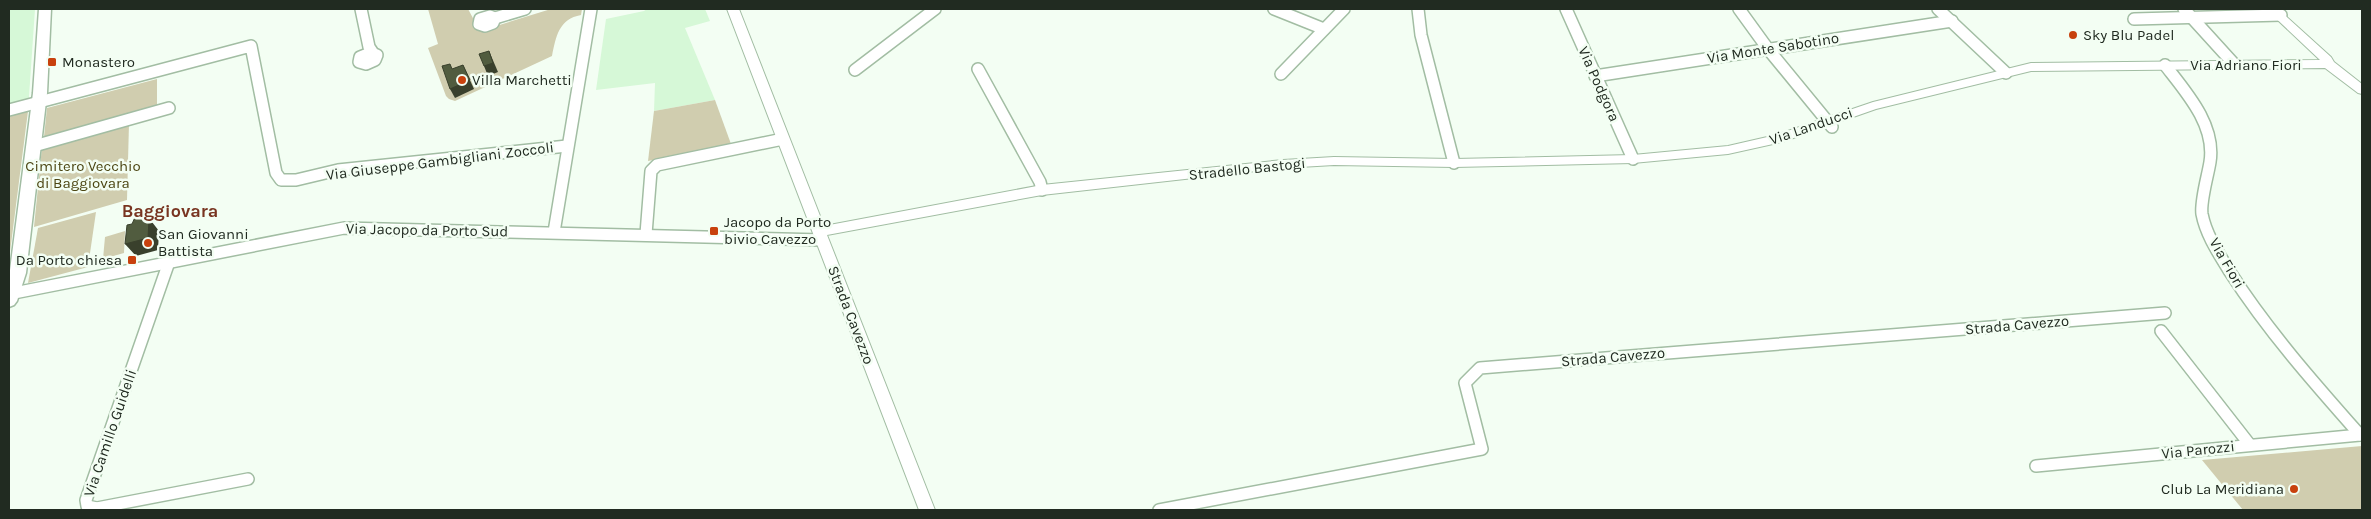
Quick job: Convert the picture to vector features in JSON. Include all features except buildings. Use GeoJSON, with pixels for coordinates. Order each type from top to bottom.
{"type":"FeatureCollection","features":[{"type":"Feature","properties":{"kind":"main road"},"geometry":{"type":"LineString","coordinates":[[10,296],[18,273],[34,146],[45,9]]}},
{"type":"Feature","properties":{"kind":"street"},"geometry":{"type":"LineString","coordinates":[[361,9],[369,52]]}},
{"type":"Feature","properties":{"kind":"street"},"geometry":{"type":"LineString","coordinates":[[495,18],[525,9]]}},
{"type":"Feature","properties":{"kind":"street"},"geometry":{"type":"LineString","coordinates":[[554,232],[591,9]]}},
{"type":"Feature","properties":{"kind":"street"},"geometry":{"type":"LineString","coordinates":[[855,70],[935,9]]}},
{"type":"Feature","properties":{"kind":"street"},"geometry":{"type":"LineString","coordinates":[[1274,9],[1324,29]]}},
{"type":"Feature","properties":{"kind":"street"},"geometry":{"type":"LineString","coordinates":[[1281,74],[1344,9]]}},
{"type":"Feature","properties":{"kind":"street"},"geometry":{"type":"LineString","coordinates":[[1418,9],[1421,34],[1454,162]]}},
{"type":"Feature","properties":{"kind":"street","name":"Via Podgora"},"geometry":{"type":"LineString","coordinates":[[1566,9],[1633,159]]}},
{"type":"Feature","properties":{"kind":"street"},"geometry":{"type":"LineString","coordinates":[[1739,9],[1768,49],[1830,124]]}},
{"type":"Feature","properties":{"kind":"street"},"geometry":{"type":"LineString","coordinates":[[1938,9],[2006,73]]}},
{"type":"Feature","properties":{"kind":"street"},"geometry":{"type":"LineString","coordinates":[[2184,9],[2234,64]]}},
{"type":"Feature","properties":{"kind":"street","name":"Strada Cavezzo"},"geometry":{"type":"LineString","coordinates":[[736,10],[783,139],[926,510]]}},
{"type":"Feature","properties":{"kind":"street"},"geometry":{"type":"LineString","coordinates":[[2134,19],[2278,13],[2328,60],[2328,64],[2362,90]]}},
{"type":"Feature","properties":{"kind":"street","name":"Via Monte Sabotino"},"geometry":{"type":"LineString","coordinates":[[1596,76],[1952,21]]}},
{"type":"Feature","properties":{"kind":"street","name":"Via Giuseppe Gambigliani Zoccoli"},"geometry":{"type":"LineString","coordinates":[[39,102],[243,46],[251,46],[276,173],[281,180],[296,180],[338,170],[567,146]]}},
{"type":"Feature","properties":{"kind":"street","name":"Via Adriano Fiori"},"geometry":{"type":"LineString","coordinates":[[2165,65],[2328,64]]}},
{"type":"Feature","properties":{"kind":"street","name":"Via Landucci"},"geometry":{"type":"LineString","coordinates":[[1454,162],[1633,159],[1728,150],[1764,143],[1830,124],[1872,106],[2031,67],[2165,65]]}},
{"type":"Feature","properties":{"kind":"street","name":"Via Fiori"},"geometry":{"type":"LineString","coordinates":[[2165,65],[2190,97],[2207,128],[2211,157],[2202,213],[2214,246],[2244,293],[2291,356],[2360,435]]}},
{"type":"Feature","properties":{"kind":"street"},"geometry":{"type":"LineString","coordinates":[[978,70],[1040,182],[1042,190]]}},
{"type":"Feature","properties":{"kind":"street"},"geometry":{"type":"LineString","coordinates":[[9,110],[39,102]]}},
{"type":"Feature","properties":{"kind":"street"},"geometry":{"type":"LineString","coordinates":[[34,146],[169,108]]}},
{"type":"Feature","properties":{"kind":"street"},"geometry":{"type":"LineString","coordinates":[[646,234],[652,171],[657,165],[783,139]]}},
{"type":"Feature","properties":{"kind":"street","name":"Stradello Bastogi"},"geometry":{"type":"LineString","coordinates":[[821,236],[1042,190],[1283,164],[1334,161],[1454,162]]}},
{"type":"Feature","properties":{"kind":"street","name":"Via Jacopo da Porto Sud"},"geometry":{"type":"LineString","coordinates":[[10,296],[169,262],[344,228],[821,236]]}},
{"type":"Feature","properties":{"kind":"street","name":"Via Camillo Guidelli"},"geometry":{"type":"LineString","coordinates":[[169,262],[86,500],[86,506],[97,508],[248,479]]}},
{"type":"Feature","properties":{"kind":"street","name":"Strada Cavezzo"},"geometry":{"type":"LineString","coordinates":[[1159,510],[1482,449],[1465,383],[1480,368],[2165,313]]}},
{"type":"Feature","properties":{"kind":"street"},"geometry":{"type":"LineString","coordinates":[[2161,331],[2250,445]]}},
{"type":"Feature","properties":{"kind":"street","name":"Via Parozzi"},"geometry":{"type":"LineString","coordinates":[[2036,466],[2360,435]]}},
{"type":"Feature","properties":{"kind":"shaded area"},"geometry":{"type":"Polygon","coordinates":[[[9,9],[35,9],[28,111],[9,116],[9,9]]]}},
{"type":"Feature","properties":{"kind":"shaded area"},"geometry":{"type":"Polygon","coordinates":[[[647,9],[705,9],[710,21],[685,28],[715,100],[654,111],[655,83],[596,90],[606,19],[647,9]]]}},
{"type":"Feature","properties":{"kind":"green space"},"geometry":{"type":"Polygon","coordinates":[[[428,9],[468,9],[480,31],[551,9],[582,9],[581,15],[563,24],[557,35],[552,56],[455,101],[446,96],[428,48],[438,44],[428,9]]]}},
{"type":"Feature","properties":{"kind":"green space"},"geometry":{"type":"Polygon","coordinates":[[[157,79],[157,110],[56,138],[44,137],[47,108],[157,79]]]}},
{"type":"Feature","properties":{"kind":"green space"},"geometry":{"type":"Polygon","coordinates":[[[715,100],[731,144],[648,161],[654,111],[715,100]]]}},
{"type":"Feature","properties":{"kind":"green space"},"geometry":{"type":"Polygon","coordinates":[[[28,111],[9,260],[9,116],[28,111]]]}},
{"type":"Feature","properties":{"kind":"green space","name":"Cimitero Vecchio di Baggiovara"},"geometry":{"type":"Polygon","coordinates":[[[129,123],[127,200],[34,227],[42,147],[129,123]]]}},
{"type":"Feature","properties":{"kind":"green space"},"geometry":{"type":"Polygon","coordinates":[[[96,212],[88,267],[28,283],[38,228],[96,212]]]}},
{"type":"Feature","properties":{"kind":"green space"},"geometry":{"type":"Polygon","coordinates":[[[125,231],[124,253],[103,259],[105,237],[125,231]]]}},
{"type":"Feature","properties":{"kind":"green space","name":"Club La Meridiana"},"geometry":{"type":"Polygon","coordinates":[[[2362,446],[2362,510],[2243,510],[2202,460],[2362,446]]]}},
{"type":"Feature","properties":{"kind":"place","name":"Sky Blu Padel"},"geometry":{"type":"Point","coordinates":[2073,35]}},
{"type":"Feature","properties":{"kind":"place","name":"Monastero"},"geometry":{"type":"Point","coordinates":[52,62]}},
{"type":"Feature","properties":{"kind":"place","name":"Villa Marchetti"},"geometry":{"type":"Point","coordinates":[462,80]}},
{"type":"Feature","properties":{"kind":"place","name":"Jacopo da Porto bivio Cavezzo"},"geometry":{"type":"Point","coordinates":[714,231]}},
{"type":"Feature","properties":{"kind":"place","name":"San Giovanni Battista"},"geometry":{"type":"Point","coordinates":[148,243]}},
{"type":"Feature","properties":{"kind":"place","name":"Da Porto chiesa"},"geometry":{"type":"Point","coordinates":[132,260]}},
{"type":"Feature","properties":{"kind":"place","name":"Club La Meridiana"},"geometry":{"type":"Point","coordinates":[2294,489]}},
{"type":"Feature","properties":{"kind":"district","name":"Baggiovara"},"geometry":{"type":"Point","coordinates":[170,211]}}]}
